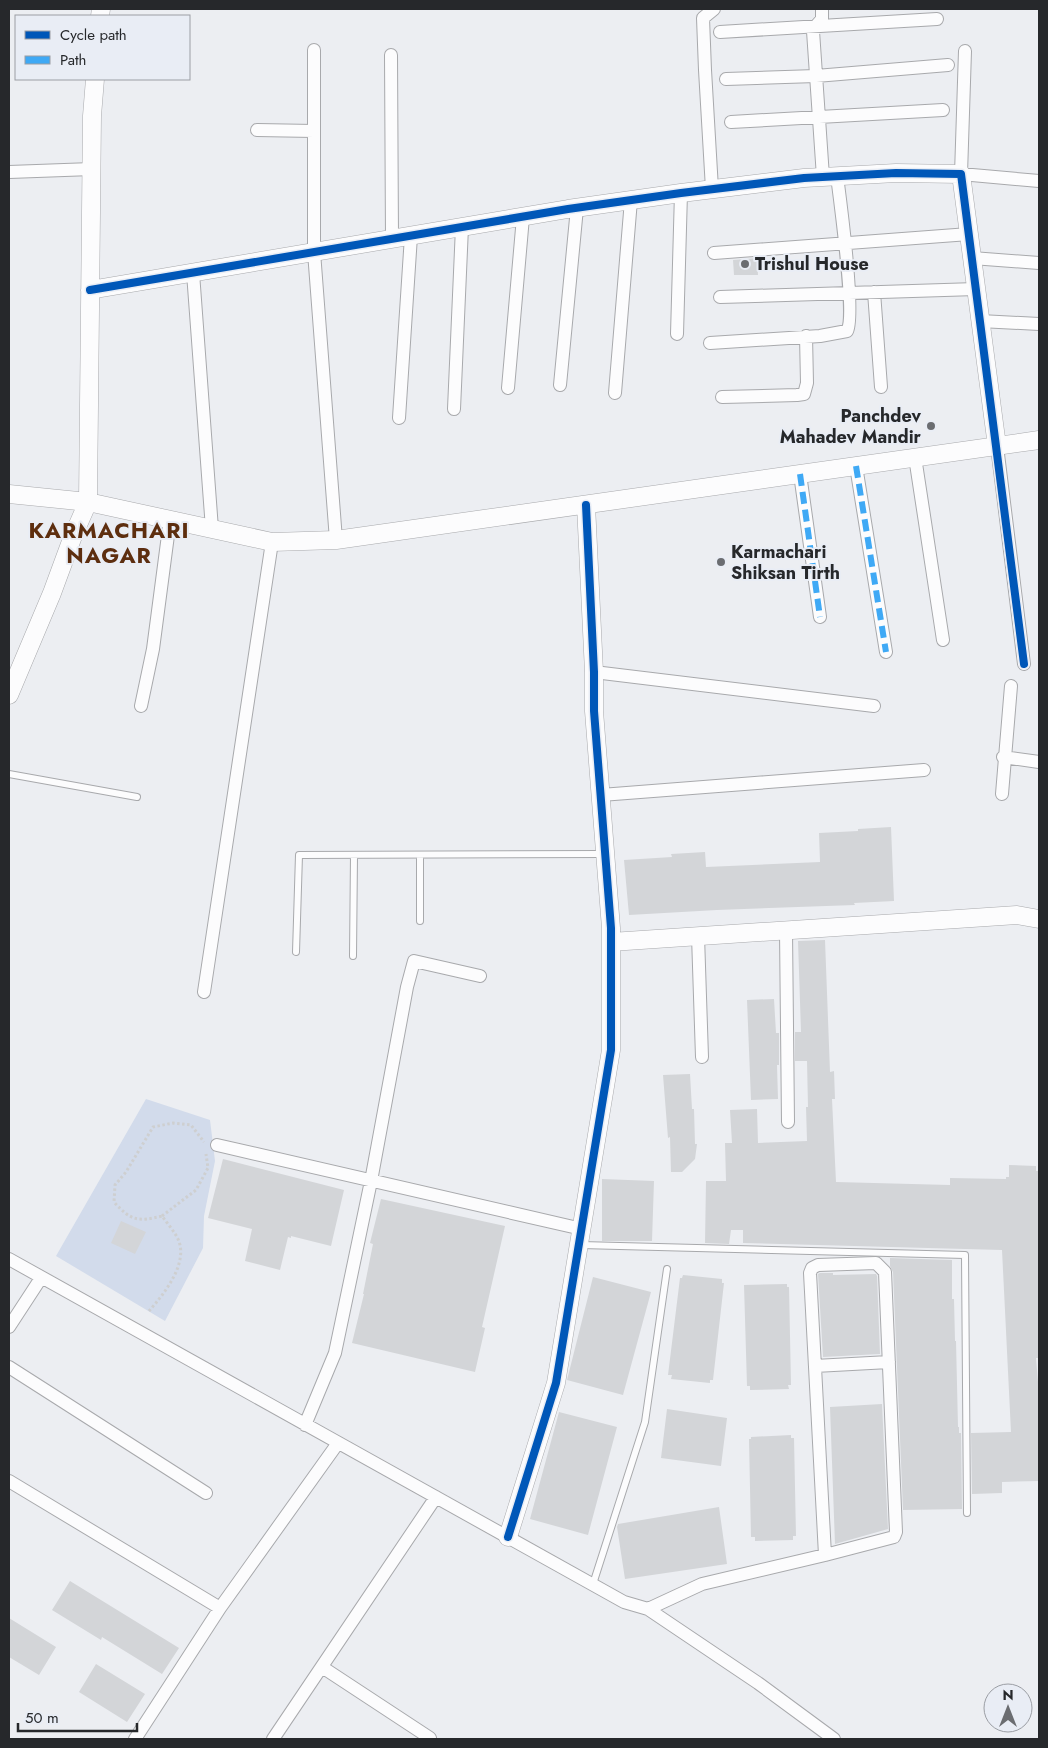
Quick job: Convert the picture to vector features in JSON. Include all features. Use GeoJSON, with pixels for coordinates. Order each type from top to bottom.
{"type":"FeatureCollection","features":[{"type":"Feature","properties":{"kind":"street"},"geometry":{"type":"LineString","coordinates":[[712,190],[703,18],[714,9]]}},
{"type":"Feature","properties":{"kind":"street"},"geometry":{"type":"LineString","coordinates":[[710,342],[836,334],[847,332],[850,327],[844,244],[819,117],[813,31],[822,19],[822,9]]}},
{"type":"Feature","properties":{"kind":"street"},"geometry":{"type":"LineString","coordinates":[[720,32],[937,19]]}},
{"type":"Feature","properties":{"kind":"street"},"geometry":{"type":"LineString","coordinates":[[314,50],[314,252],[336,540]]}},
{"type":"Feature","properties":{"kind":"street"},"geometry":{"type":"LineString","coordinates":[[965,51],[961,174],[1024,664]]}},
{"type":"Feature","properties":{"kind":"street"},"geometry":{"type":"LineString","coordinates":[[391,55],[392,239]]}},
{"type":"Feature","properties":{"kind":"street"},"geometry":{"type":"LineString","coordinates":[[726,79],[816,76],[948,65]]}},
{"type":"Feature","properties":{"kind":"street"},"geometry":{"type":"LineString","coordinates":[[9,695],[88,502],[92,116],[95,80]]}},
{"type":"Feature","properties":{"kind":"street"},"geometry":{"type":"LineString","coordinates":[[731,122],[943,110]]}},
{"type":"Feature","properties":{"kind":"street"},"geometry":{"type":"LineString","coordinates":[[257,130],[314,131]]}},
{"type":"Feature","properties":{"kind":"street"},"geometry":{"type":"LineString","coordinates":[[9,172],[92,169]]}},
{"type":"Feature","properties":{"kind":"street"},"geometry":{"type":"LineString","coordinates":[[90,290],[522,217],[680,193],[830,176],[896,173],[961,174],[1039,181]]}},
{"type":"Feature","properties":{"kind":"street"},"geometry":{"type":"LineString","coordinates":[[677,334],[680,193]]}},
{"type":"Feature","properties":{"kind":"street"},"geometry":{"type":"LineString","coordinates":[[615,393],[631,200]]}},
{"type":"Feature","properties":{"kind":"street"},"geometry":{"type":"LineString","coordinates":[[560,386],[577,208]]}},
{"type":"Feature","properties":{"kind":"street"},"geometry":{"type":"LineString","coordinates":[[508,388],[522,217]]}},
{"type":"Feature","properties":{"kind":"street"},"geometry":{"type":"LineString","coordinates":[[454,409],[462,227]]}},
{"type":"Feature","properties":{"kind":"street"},"geometry":{"type":"LineString","coordinates":[[714,253],[969,234]]}},
{"type":"Feature","properties":{"kind":"street"},"geometry":{"type":"LineString","coordinates":[[399,418],[411,236]]}},
{"type":"Feature","properties":{"kind":"street"},"geometry":{"type":"LineString","coordinates":[[972,258],[1039,263]]}},
{"type":"Feature","properties":{"kind":"street"},"geometry":{"type":"LineString","coordinates":[[194,273],[212,529]]}},
{"type":"Feature","properties":{"kind":"street"},"geometry":{"type":"LineString","coordinates":[[720,298],[976,289]]}},
{"type":"Feature","properties":{"kind":"street"},"geometry":{"type":"LineString","coordinates":[[874,292],[881,387]]}},
{"type":"Feature","properties":{"kind":"street"},"geometry":{"type":"LineString","coordinates":[[980,321],[1039,324]]}},
{"type":"Feature","properties":{"kind":"street"},"geometry":{"type":"LineString","coordinates":[[722,396],[797,396],[804,394],[806,383],[806,336]]}},
{"type":"Feature","properties":{"kind":"street"},"geometry":{"type":"LineString","coordinates":[[9,494],[88,502],[272,542],[336,540],[1039,440]]}},
{"type":"Feature","properties":{"kind":"street"},"geometry":{"type":"LineString","coordinates":[[916,457],[943,640]]}},
{"type":"Feature","properties":{"kind":"street"},"geometry":{"type":"LineString","coordinates":[[856,466],[886,652]]}},
{"type":"Feature","properties":{"kind":"street"},"geometry":{"type":"LineString","coordinates":[[800,474],[820,617]]}},
{"type":"Feature","properties":{"kind":"street"},"geometry":{"type":"LineString","coordinates":[[508,1538],[556,1383],[611,1050],[611,942],[594,711],[594,672],[586,504]]}},
{"type":"Feature","properties":{"kind":"street"},"geometry":{"type":"LineString","coordinates":[[141,706],[153,649],[170,520]]}},
{"type":"Feature","properties":{"kind":"street"},"geometry":{"type":"LineString","coordinates":[[204,992],[272,542]]}},
{"type":"Feature","properties":{"kind":"street"},"geometry":{"type":"LineString","coordinates":[[594,672],[874,706]]}},
{"type":"Feature","properties":{"kind":"street"},"geometry":{"type":"LineString","coordinates":[[1002,794],[1011,686]]}},
{"type":"Feature","properties":{"kind":"street"},"geometry":{"type":"LineString","coordinates":[[1004,758],[1039,762]]}},
{"type":"Feature","properties":{"kind":"street"},"geometry":{"type":"LineString","coordinates":[[601,795],[924,770]]}},
{"type":"Feature","properties":{"kind":"street"},"geometry":{"type":"LineString","coordinates":[[611,942],[1017,915],[1039,918]]}},
{"type":"Feature","properties":{"kind":"street"},"geometry":{"type":"LineString","coordinates":[[786,930],[788,1122]]}},
{"type":"Feature","properties":{"kind":"street"},"geometry":{"type":"LineString","coordinates":[[698,936],[702,1057]]}},
{"type":"Feature","properties":{"kind":"street"},"geometry":{"type":"LineString","coordinates":[[305,1425],[335,1353],[371,1180],[406,987],[414,961],[480,976]]}},
{"type":"Feature","properties":{"kind":"street"},"geometry":{"type":"LineString","coordinates":[[217,1145],[371,1180],[581,1237]]}},
{"type":"Feature","properties":{"kind":"street"},"geometry":{"type":"LineString","coordinates":[[9,1259],[624,1602],[648,1609],[758,1683],[834,1739]]}},
{"type":"Feature","properties":{"kind":"street"},"geometry":{"type":"LineString","coordinates":[[648,1609],[702,1584],[825,1555],[894,1537],[896,1532],[885,1272],[882,1267],[876,1264],[818,1264],[812,1268],[810,1273],[825,1555]]}},
{"type":"Feature","properties":{"kind":"street"},"geometry":{"type":"LineString","coordinates":[[9,1327],[41,1278]]}},
{"type":"Feature","properties":{"kind":"street"},"geometry":{"type":"LineString","coordinates":[[815,1366],[889,1362]]}},
{"type":"Feature","properties":{"kind":"street"},"geometry":{"type":"LineString","coordinates":[[9,1367],[206,1493]]}},
{"type":"Feature","properties":{"kind":"street"},"geometry":{"type":"LineString","coordinates":[[136,1739],[220,1608],[338,1443]]}},
{"type":"Feature","properties":{"kind":"street"},"geometry":{"type":"LineString","coordinates":[[9,1481],[220,1608]]}},
{"type":"Feature","properties":{"kind":"street"},"geometry":{"type":"LineString","coordinates":[[273,1739],[436,1497]]}},
{"type":"Feature","properties":{"kind":"street"},"geometry":{"type":"LineString","coordinates":[[322,1667],[430,1738]]}},
{"type":"Feature","properties":{"kind":"lane"},"geometry":{"type":"LineString","coordinates":[[9,774],[137,797]]}},
{"type":"Feature","properties":{"kind":"lane"},"geometry":{"type":"LineString","coordinates":[[296,952],[299,855],[605,854]]}},
{"type":"Feature","properties":{"kind":"lane"},"geometry":{"type":"LineString","coordinates":[[353,956],[354,855]]}},
{"type":"Feature","properties":{"kind":"lane"},"geometry":{"type":"LineString","coordinates":[[420,855],[420,920]]}},
{"type":"Feature","properties":{"kind":"lane"},"geometry":{"type":"LineString","coordinates":[[581,1237],[966,1255],[967,1514]]}},
{"type":"Feature","properties":{"kind":"lane"},"geometry":{"type":"LineString","coordinates":[[592,1584],[645,1422],[667,1268]]}},
{"type":"Feature","properties":{"kind":"path"},"geometry":{"type":"LineString","coordinates":[[174,1122],[191,1125],[204,1142],[208,1168],[196,1190],[162,1216],[146,1220],[134,1219],[123,1212],[114,1202],[115,1185],[126,1172],[153,1127],[174,1122]]}},
{"type":"Feature","properties":{"kind":"path"},"geometry":{"type":"LineString","coordinates":[[149,1312],[166,1292],[181,1254],[178,1239],[162,1216]]}},
{"type":"Feature","properties":{"kind":"shaded area"},"geometry":{"type":"Polygon","coordinates":[[[146,1099],[210,1120],[215,1161],[204,1216],[203,1248],[165,1321],[56,1256],[146,1099]]]}},
{"type":"Feature","properties":{"kind":"building","name":"Trishul House"},"geometry":{"type":"Polygon","coordinates":[[[757,258],[758,275],[734,275],[733,260],[757,258]]]}},
{"type":"Feature","properties":{"kind":"building"},"geometry":{"type":"Polygon","coordinates":[[[891,827],[894,901],[854,903],[855,905],[629,915],[624,860],[672,857],[671,854],[705,852],[706,867],[820,862],[819,833],[891,827]]]}},
{"type":"Feature","properties":{"kind":"building"},"geometry":{"type":"Polygon","coordinates":[[[825,940],[830,1072],[834,1071],[835,1099],[832,1099],[836,1182],[950,1185],[950,1178],[1006,1179],[1006,1177],[1009,1177],[1009,1165],[1036,1166],[1036,1171],[1039,1171],[1039,1358],[1036,1358],[1039,1382],[1039,1481],[1002,1482],[1002,1493],[972,1494],[971,1433],[1011,1432],[1002,1250],[743,1243],[743,1230],[731,1230],[729,1244],[705,1243],[706,1181],[726,1181],[725,1143],[732,1143],[730,1110],[757,1109],[758,1143],[807,1141],[807,1061],[795,1061],[795,1032],[801,1032],[798,941],[825,940]]]}},
{"type":"Feature","properties":{"kind":"building"},"geometry":{"type":"Polygon","coordinates":[[[774,999],[776,1033],[779,1033],[779,1065],[777,1065],[778,1099],[751,1100],[747,1000],[774,999]]]}},
{"type":"Feature","properties":{"kind":"building"},"geometry":{"type":"Polygon","coordinates":[[[690,1074],[695,1144],[697,1144],[695,1159],[682,1172],[671,1172],[670,1137],[668,1138],[663,1075],[690,1074]]]}},
{"type":"Feature","properties":{"kind":"building"},"geometry":{"type":"Polygon","coordinates":[[[223,1159],[344,1190],[331,1246],[291,1236],[291,1238],[288,1237],[280,1270],[245,1261],[252,1229],[208,1218],[223,1159]]]}},
{"type":"Feature","properties":{"kind":"building"},"geometry":{"type":"Polygon","coordinates":[[[602,1179],[654,1181],[652,1241],[602,1241],[602,1179]]]}},
{"type":"Feature","properties":{"kind":"building"},"geometry":{"type":"Polygon","coordinates":[[[381,1199],[505,1226],[482,1327],[485,1328],[475,1372],[352,1343],[364,1294],[373,1244],[370,1243],[381,1199]]]}},
{"type":"Feature","properties":{"kind":"building"},"geometry":{"type":"Polygon","coordinates":[[[121,1221],[146,1232],[135,1254],[111,1243],[121,1221]]]}},
{"type":"Feature","properties":{"kind":"building"},"geometry":{"type":"Polygon","coordinates":[[[890,1258],[952,1260],[958,1427],[959,1433],[961,1433],[962,1509],[903,1510],[893,1272],[890,1266],[890,1258]]]}},
{"type":"Feature","properties":{"kind":"building"},"geometry":{"type":"Polygon","coordinates":[[[833,1273],[833,1275],[876,1274],[880,1354],[823,1357],[818,1274],[833,1273]]]}},
{"type":"Feature","properties":{"kind":"building"},"geometry":{"type":"Polygon","coordinates":[[[683,1275],[722,1279],[722,1283],[724,1283],[713,1380],[710,1380],[710,1383],[671,1379],[672,1375],[668,1375],[680,1278],[683,1275]]]}},
{"type":"Feature","properties":{"kind":"building"},"geometry":{"type":"Polygon","coordinates":[[[593,1277],[651,1292],[623,1395],[567,1380],[593,1277]]]}},
{"type":"Feature","properties":{"kind":"building"},"geometry":{"type":"Polygon","coordinates":[[[787,1284],[787,1287],[789,1287],[791,1385],[788,1385],[789,1389],[750,1390],[750,1386],[747,1386],[744,1285],[787,1284]]]}},
{"type":"Feature","properties":{"kind":"building"},"geometry":{"type":"Polygon","coordinates":[[[882,1404],[888,1529],[835,1544],[830,1407],[882,1404]]]}},
{"type":"Feature","properties":{"kind":"building"},"geometry":{"type":"Polygon","coordinates":[[[667,1409],[727,1418],[721,1466],[661,1458],[667,1409]]]}},
{"type":"Feature","properties":{"kind":"building"},"geometry":{"type":"Polygon","coordinates":[[[559,1412],[617,1427],[588,1535],[530,1519],[559,1412]]]}},
{"type":"Feature","properties":{"kind":"building"},"geometry":{"type":"Polygon","coordinates":[[[791,1435],[791,1438],[794,1438],[796,1536],[793,1536],[793,1540],[755,1541],[755,1537],[751,1537],[749,1439],[751,1437],[791,1435]]]}},
{"type":"Feature","properties":{"kind":"building"},"geometry":{"type":"Polygon","coordinates":[[[719,1507],[727,1564],[625,1579],[618,1524],[719,1507]]]}},
{"type":"Feature","properties":{"kind":"building"},"geometry":{"type":"Polygon","coordinates":[[[70,1581],[179,1648],[162,1674],[102,1637],[101,1640],[52,1610],[70,1581]]]}},
{"type":"Feature","properties":{"kind":"building"},"geometry":{"type":"Polygon","coordinates":[[[9,1618],[56,1647],[39,1675],[9,1657],[9,1618]]]}},
{"type":"Feature","properties":{"kind":"building"},"geometry":{"type":"Polygon","coordinates":[[[96,1664],[145,1694],[127,1722],[79,1692],[96,1664]]]}},
{"type":"Feature","properties":{"kind":"marked path"},"geometry":{"type":"LineString","coordinates":[[856,466],[886,652]]}},
{"type":"Feature","properties":{"kind":"marked path"},"geometry":{"type":"LineString","coordinates":[[800,474],[820,617]]}},
{"type":"Feature","properties":{"kind":"cycle path"},"geometry":{"type":"LineString","coordinates":[[90,290],[568,209],[681,193],[804,178],[896,173],[961,174],[1024,664]]}},
{"type":"Feature","properties":{"kind":"cycle path"},"geometry":{"type":"LineString","coordinates":[[508,1537],[556,1383],[611,1050],[611,928],[594,711],[594,672],[586,505]]}},
{"type":"Feature","properties":{"kind":"place","name":"Trishul House"},"geometry":{"type":"Point","coordinates":[745,264]}},
{"type":"Feature","properties":{"kind":"place","name":"Panchdev Mahadev Mandir"},"geometry":{"type":"Point","coordinates":[931,426]}},
{"type":"Feature","properties":{"kind":"place","name":"Karmachari Shiksan Tirth"},"geometry":{"type":"Point","coordinates":[721,562]}},
{"type":"Feature","properties":{"kind":"district","name":"KARMACHARI NAGAR"},"geometry":{"type":"Point","coordinates":[109,542]}}]}
